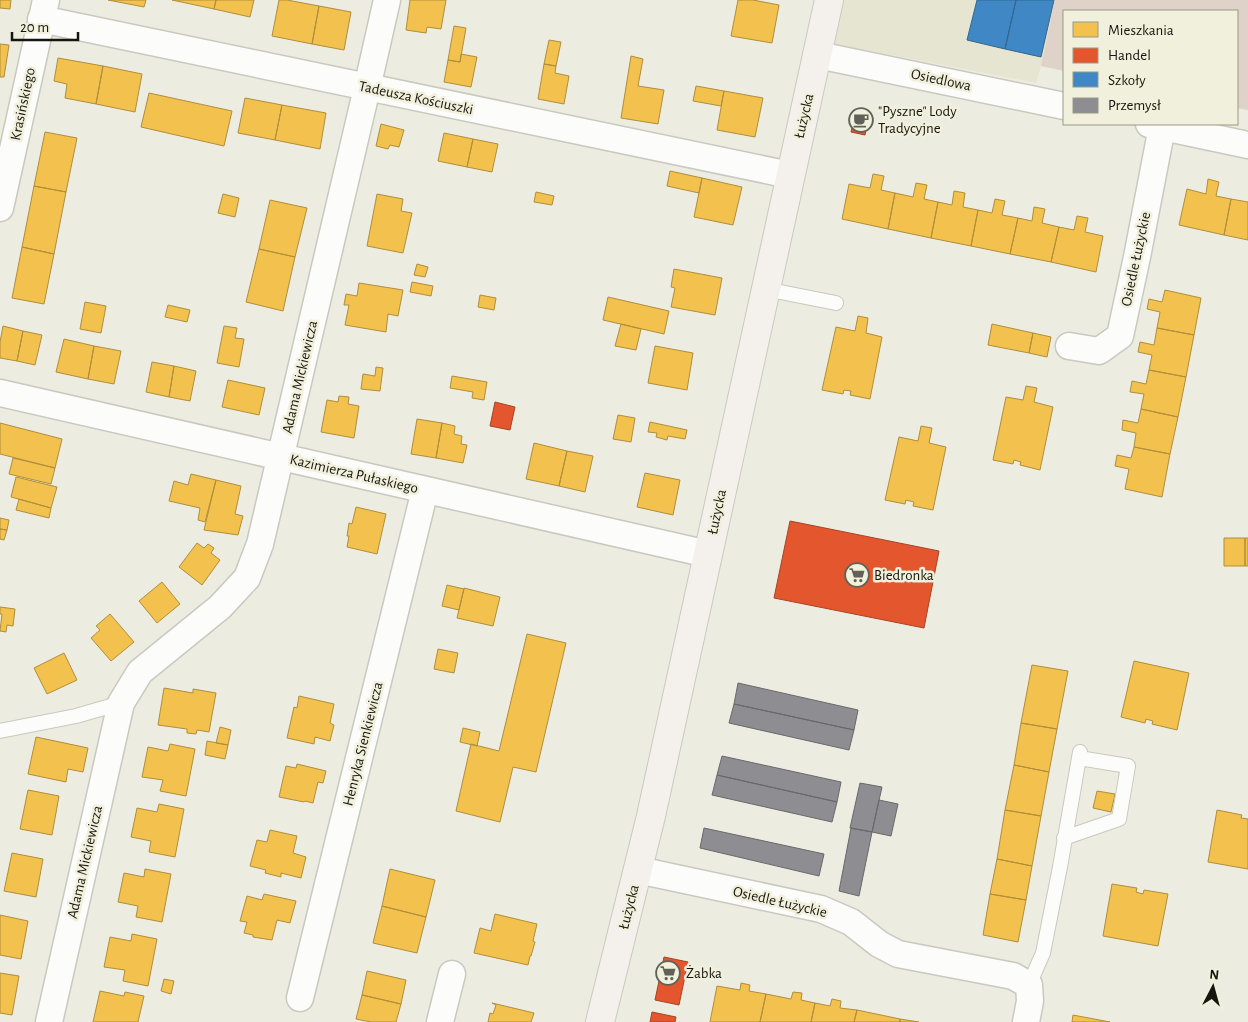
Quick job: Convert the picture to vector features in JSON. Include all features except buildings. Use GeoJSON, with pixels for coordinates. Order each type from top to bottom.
{"type":"FeatureCollection","features":[{"type":"Feature","properties":{"kind":"street","name":"Adama Mickiewicza"},"geometry":{"type":"LineString","coordinates":[[49,1022],[121,703],[140,672],[220,607],[247,578],[260,544],[368,88],[386,0]]}},
{"type":"Feature","properties":{"kind":"street","name":"Łużycka"},"geometry":{"type":"LineString","coordinates":[[600,1022],[651,816],[829,0]]}},
{"type":"Feature","properties":{"kind":"street","name":"Tadeusza Kościuszki"},"geometry":{"type":"LineString","coordinates":[[44,10],[368,88],[790,175]]}},
{"type":"Feature","properties":{"kind":"street","name":"Krasińskiego"},"geometry":{"type":"LineString","coordinates":[[0,208],[44,10]]}},
{"type":"Feature","properties":{"kind":"street","name":"Osiedlowa"},"geometry":{"type":"LineString","coordinates":[[818,55],[1063,106]]}},
{"type":"Feature","properties":{"kind":"street"},"geometry":{"type":"LineString","coordinates":[[1155,125],[1248,145]]}},
{"type":"Feature","properties":{"kind":"street","name":"Osiedle Łużyckie"},"geometry":{"type":"LineString","coordinates":[[1069,346],[1099,351],[1120,336],[1137,256],[1155,125]]}},
{"type":"Feature","properties":{"kind":"street","name":"Kazimierza Pułaskiego"},"geometry":{"type":"LineString","coordinates":[[0,393],[708,554]]}},
{"type":"Feature","properties":{"kind":"street","name":"Henryka Sienkiewicza"},"geometry":{"type":"LineString","coordinates":[[300,998],[425,490]]}},
{"type":"Feature","properties":{"kind":"street","name":"Osiedle Łużyckie"},"geometry":{"type":"LineString","coordinates":[[638,870],[821,909],[851,922],[879,944],[898,954],[1013,976],[1029,985]]}},
{"type":"Feature","properties":{"kind":"street"},"geometry":{"type":"LineString","coordinates":[[440,1022],[452,974]]}},
{"type":"Feature","properties":{"kind":"street"},"geometry":{"type":"LineString","coordinates":[[1026,1022],[1030,1001],[1029,985]]}},
{"type":"Feature","properties":{"kind":"lane"},"geometry":{"type":"LineString","coordinates":[[765,289],[836,303]]}},
{"type":"Feature","properties":{"kind":"lane"},"geometry":{"type":"LineString","coordinates":[[0,731],[76,716],[121,703]]}},
{"type":"Feature","properties":{"kind":"lane"},"geometry":{"type":"LineString","coordinates":[[1029,985],[1043,953],[1079,755],[1128,766],[1119,819],[1064,838]]}},
{"type":"Feature","properties":{"kind":"shaded area"},"geometry":{"type":"Polygon","coordinates":[[[840,0],[1248,0],[1248,110],[1238,108],[1238,10],[1063,10],[1063,71],[1041,66],[1036,83],[830,43],[840,0]]]}},
{"type":"Feature","properties":{"kind":"shaded area"},"geometry":{"type":"Polygon","coordinates":[[[1055,0],[1248,0],[1248,110],[1238,108],[1238,10],[1063,10],[1063,71],[1041,66],[1055,0]]]}},
{"type":"Feature","properties":{"kind":"place","name":"\"Pyszne\" Lody Tradycyjne"},"geometry":{"type":"Point","coordinates":[861,120]}},
{"type":"Feature","properties":{"kind":"place","name":"Biedronka"},"geometry":{"type":"Point","coordinates":[857,575]}},
{"type":"Feature","properties":{"kind":"place","name":"Żabka"},"geometry":{"type":"Point","coordinates":[668,973]}}]}
